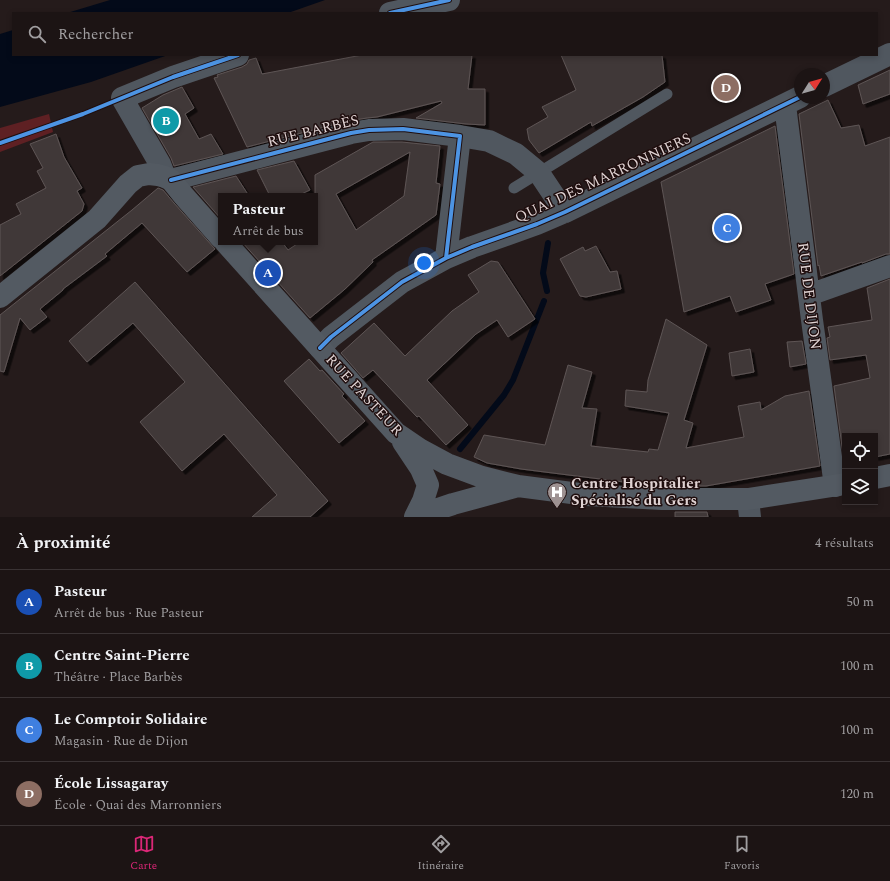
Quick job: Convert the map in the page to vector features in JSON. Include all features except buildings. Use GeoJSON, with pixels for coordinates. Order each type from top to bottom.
{"type":"FeatureCollection","features":[{"type":"Feature","properties":{"kind":"main road"},"geometry":{"type":"LineString","coordinates":[[0,297],[97,219],[128,184],[138,176],[148,174],[158,175],[168,179],[218,235]]}},
{"type":"Feature","properties":{"kind":"main road","name":"RUE PASTEUR"},"geometry":{"type":"LineString","coordinates":[[227,245],[396,433],[421,450],[448,464],[482,478],[518,486],[587,495],[662,499],[749,508],[840,485]]}},
{"type":"Feature","properties":{"kind":"main road"},"geometry":{"type":"LineString","coordinates":[[396,433],[421,469],[428,485],[424,501],[415,517]]}},
{"type":"Feature","properties":{"kind":"main road"},"geometry":{"type":"LineString","coordinates":[[878,477],[890,475]]}},
{"type":"Feature","properties":{"kind":"main road"},"geometry":{"type":"LineString","coordinates":[[415,517],[453,504],[518,486]]}},
{"type":"Feature","properties":{"kind":"street"},"geometry":{"type":"LineString","coordinates":[[395,12],[449,0]]}},
{"type":"Feature","properties":{"kind":"street"},"geometry":{"type":"LineString","coordinates":[[830,83],[890,54]]}},
{"type":"Feature","properties":{"kind":"street"},"geometry":{"type":"LineString","coordinates":[[168,179],[122,98],[173,77],[235,56]]}},
{"type":"Feature","properties":{"kind":"street","name":"QUAI DES MARRONNIERS"},"geometry":{"type":"LineString","coordinates":[[320,348],[331,337],[402,282],[446,258],[565,212],[792,101]]}},
{"type":"Feature","properties":{"kind":"street","name":"RUE DE DIJON"},"geometry":{"type":"LineString","coordinates":[[792,101],[809,295],[840,485]]}},
{"type":"Feature","properties":{"kind":"street","name":"RUE BARBÈS"},"geometry":{"type":"LineString","coordinates":[[168,179],[351,133],[369,130],[403,129],[489,141],[516,154],[539,173]]}},
{"type":"Feature","properties":{"kind":"street"},"geometry":{"type":"LineString","coordinates":[[446,258],[460,136]]}},
{"type":"Feature","properties":{"kind":"street","name":"QUAI DES MARRONNIERS"},"geometry":{"type":"LineString","coordinates":[[539,173],[565,212]]}},
{"type":"Feature","properties":{"kind":"street"},"geometry":{"type":"LineString","coordinates":[[809,295],[890,266]]}},
{"type":"Feature","properties":{"kind":"lane"},"geometry":{"type":"LineString","coordinates":[[514,188],[667,94]]}},
{"type":"Feature","properties":{"kind":"shaded area"},"geometry":{"type":"Polygon","coordinates":[[[49,114],[53,132],[0,152],[0,128],[49,114]]]}},
{"type":"Feature","properties":{"kind":"water"},"geometry":{"type":"Polygon","coordinates":[[[110,0],[325,0],[291,12],[70,12],[110,0]]]}},
{"type":"Feature","properties":{"kind":"water"},"geometry":{"type":"Polygon","coordinates":[[[12,30],[12,56],[165,56],[91,82],[0,107],[0,34],[12,30]]]}},
{"type":"Feature","properties":{"kind":"waterway"},"geometry":{"type":"LineString","coordinates":[[547,291],[543,273],[548,243]]}},
{"type":"Feature","properties":{"kind":"waterway"},"geometry":{"type":"LineString","coordinates":[[460,449],[504,395],[513,380],[544,301]]}},
{"type":"Feature","properties":{"kind":"cycle path"},"geometry":{"type":"LineString","coordinates":[[395,12],[449,0]]}},
{"type":"Feature","properties":{"kind":"cycle path"},"geometry":{"type":"LineString","coordinates":[[0,143],[83,114],[173,77],[235,56]]}},
{"type":"Feature","properties":{"kind":"cycle path"},"geometry":{"type":"LineString","coordinates":[[320,348],[331,337],[402,282],[446,258],[565,212],[794,100]]}},
{"type":"Feature","properties":{"kind":"cycle path"},"geometry":{"type":"LineString","coordinates":[[171,180],[351,133],[369,130],[403,129],[460,136],[446,258]]}},
{"type":"Feature","properties":{"kind":"place","name":"École Lissagaray"},"geometry":{"type":"Point","coordinates":[726,88]}},
{"type":"Feature","properties":{"kind":"place","name":"Centre Saint-Pierre"},"geometry":{"type":"Point","coordinates":[166,121]}},
{"type":"Feature","properties":{"kind":"place","name":"Le Comptoir Solidaire"},"geometry":{"type":"Point","coordinates":[727,228]}},
{"type":"Feature","properties":{"kind":"place","name":"Pasteur"},"geometry":{"type":"Point","coordinates":[268,273]}},
{"type":"Feature","properties":{"kind":"place","name":"Centre Hospitalier Spécialisé du Gers"},"geometry":{"type":"Point","coordinates":[557,509]}}]}
